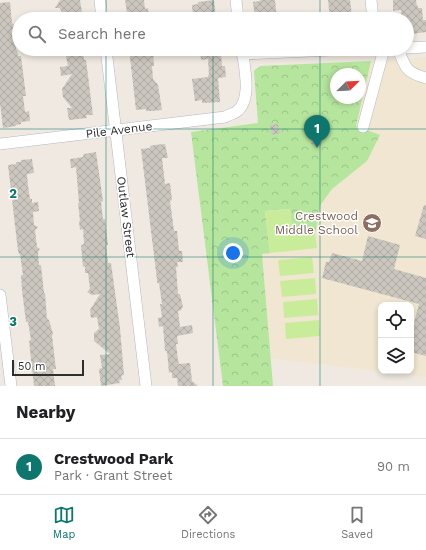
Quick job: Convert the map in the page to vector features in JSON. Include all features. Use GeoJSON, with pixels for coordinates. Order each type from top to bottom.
{"type":"FeatureCollection","features":[{"type":"Feature","properties":{"kind":"street"},"geometry":{"type":"LineString","coordinates":[[100,0],[101,12]]}},
{"type":"Feature","properties":{"kind":"street"},"geometry":{"type":"LineString","coordinates":[[236,0],[237,12]]}},
{"type":"Feature","properties":{"kind":"street"},"geometry":{"type":"LineString","coordinates":[[371,0],[372,12]]}},
{"type":"Feature","properties":{"kind":"street"},"geometry":{"type":"LineString","coordinates":[[414,48],[426,47]]}},
{"type":"Feature","properties":{"kind":"street","name":"Outlaw Street"},"geometry":{"type":"LineString","coordinates":[[107,56],[146,386]]}},
{"type":"Feature","properties":{"kind":"street","name":"Pile Avenue"},"geometry":{"type":"LineString","coordinates":[[0,144],[225,117],[237,112],[244,101],[247,89],[243,56]]}},
{"type":"Feature","properties":{"kind":"street"},"geometry":{"type":"LineString","coordinates":[[363,127],[382,56]]}},
{"type":"Feature","properties":{"kind":"street"},"geometry":{"type":"LineString","coordinates":[[401,56],[405,67],[409,72],[426,78]]}},
{"type":"Feature","properties":{"kind":"street"},"geometry":{"type":"LineString","coordinates":[[0,295],[11,386]]}},
{"type":"Feature","properties":{"kind":"shaded area","name":"Crestwood Middle School"},"geometry":{"type":"Polygon","coordinates":[[[426,57],[426,377],[402,374],[414,374],[414,302],[378,302],[378,371],[271,358],[262,254],[269,253],[265,211],[290,209],[293,236],[315,234],[321,204],[332,189],[367,161],[356,127],[361,104],[366,104],[366,83],[371,61],[426,57]]]}},
{"type":"Feature","properties":{"kind":"green space"},"geometry":{"type":"Polygon","coordinates":[[[371,61],[366,83],[366,68],[330,68],[330,104],[361,104],[356,126],[380,135],[367,161],[332,189],[321,204],[315,234],[293,236],[290,209],[265,211],[270,253],[262,254],[273,386],[223,386],[191,132],[258,123],[254,71],[260,66],[371,61]]]}},
{"type":"Feature","properties":{"kind":"green space"},"geometry":{"type":"Polygon","coordinates":[[[290,209],[293,236],[315,234],[317,248],[270,253],[265,211],[290,209]]]}},
{"type":"Feature","properties":{"kind":"green space"},"geometry":{"type":"Polygon","coordinates":[[[312,257],[314,273],[280,276],[278,260],[312,257]]]}},
{"type":"Feature","properties":{"kind":"green space"},"geometry":{"type":"Polygon","coordinates":[[[315,278],[316,294],[282,297],[280,281],[315,278]]]}},
{"type":"Feature","properties":{"kind":"green space"},"geometry":{"type":"Polygon","coordinates":[[[317,299],[318,315],[284,318],[283,302],[317,299]]]}},
{"type":"Feature","properties":{"kind":"green space"},"geometry":{"type":"Polygon","coordinates":[[[319,320],[320,336],[286,339],[285,323],[319,320]]]}},
{"type":"Feature","properties":{"kind":"building"},"geometry":{"type":"Polygon","coordinates":[[[60,0],[80,0],[82,12],[61,12],[60,8],[55,8],[60,0]]]}},
{"type":"Feature","properties":{"kind":"building"},"geometry":{"type":"Polygon","coordinates":[[[125,0],[144,0],[145,9],[148,8],[148,12],[127,12],[125,0]]]}},
{"type":"Feature","properties":{"kind":"building"},"geometry":{"type":"Polygon","coordinates":[[[214,0],[215,12],[193,12],[192,5],[198,4],[198,2],[214,0]]]}},
{"type":"Feature","properties":{"kind":"building"},"geometry":{"type":"Polygon","coordinates":[[[275,0],[276,12],[254,12],[253,2],[275,0]]]}},
{"type":"Feature","properties":{"kind":"building"},"geometry":{"type":"Polygon","coordinates":[[[328,0],[350,0],[352,12],[329,12],[328,0]]]}},
{"type":"Feature","properties":{"kind":"building"},"geometry":{"type":"Polygon","coordinates":[[[393,0],[416,0],[418,8],[422,8],[423,20],[426,20],[426,32],[414,34],[414,12],[401,12],[401,10],[393,11],[393,0]]]}},
{"type":"Feature","properties":{"kind":"building"},"geometry":{"type":"Polygon","coordinates":[[[10,2],[12,23],[12,56],[21,56],[26,96],[23,96],[25,112],[29,111],[30,121],[21,122],[21,124],[16,126],[3,128],[0,103],[0,3],[10,2]]]}},
{"type":"Feature","properties":{"kind":"building"},"geometry":{"type":"Polygon","coordinates":[[[66,56],[84,56],[84,60],[86,60],[93,115],[86,115],[87,118],[69,120],[67,108],[72,108],[63,97],[62,89],[72,74],[61,76],[60,67],[68,66],[66,56]]]}},
{"type":"Feature","properties":{"kind":"building"},"geometry":{"type":"Polygon","coordinates":[[[130,56],[153,56],[154,66],[152,66],[153,79],[158,85],[162,110],[136,110],[130,56]]]}},
{"type":"Feature","properties":{"kind":"building"},"geometry":{"type":"Polygon","coordinates":[[[201,56],[221,56],[222,66],[225,66],[226,77],[218,78],[220,102],[202,103],[202,100],[195,101],[192,79],[208,77],[209,75],[208,59],[201,60],[201,56]]]}},
{"type":"Feature","properties":{"kind":"building"},"geometry":{"type":"Polygon","coordinates":[[[278,124],[280,133],[272,135],[270,125],[278,124]]]}},
{"type":"Feature","properties":{"kind":"building"},"geometry":{"type":"Polygon","coordinates":[[[314,134],[323,137],[320,147],[311,144],[314,134]]]}},
{"type":"Feature","properties":{"kind":"building"},"geometry":{"type":"Polygon","coordinates":[[[165,144],[168,158],[162,158],[165,184],[170,183],[172,200],[170,201],[174,231],[177,231],[179,251],[182,251],[183,262],[177,262],[178,267],[176,267],[178,294],[180,294],[183,307],[180,311],[178,311],[180,327],[192,325],[193,333],[177,336],[178,344],[176,344],[178,360],[179,364],[190,363],[192,381],[198,386],[178,386],[177,378],[172,378],[172,372],[169,373],[167,351],[165,351],[163,326],[159,327],[158,318],[162,317],[160,304],[162,304],[159,283],[157,283],[141,149],[150,148],[150,146],[154,145],[165,144]]]}},
{"type":"Feature","properties":{"kind":"building"},"geometry":{"type":"Polygon","coordinates":[[[96,152],[103,201],[101,202],[103,219],[105,219],[108,245],[106,245],[108,263],[111,263],[120,328],[124,375],[121,376],[122,380],[119,380],[120,383],[101,386],[99,369],[102,368],[100,355],[110,354],[94,341],[94,333],[99,329],[97,317],[91,318],[90,310],[100,294],[92,295],[87,292],[90,289],[88,273],[85,273],[85,266],[83,267],[81,245],[84,244],[83,229],[80,230],[76,167],[71,168],[70,159],[83,157],[84,154],[96,152]]]}},
{"type":"Feature","properties":{"kind":"building"},"geometry":{"type":"Polygon","coordinates":[[[32,159],[34,173],[27,174],[28,186],[32,203],[38,202],[39,211],[33,212],[34,225],[38,227],[35,230],[37,247],[40,249],[38,252],[39,265],[41,265],[47,319],[49,320],[53,334],[56,369],[53,369],[55,386],[34,386],[29,341],[31,340],[28,322],[26,322],[22,291],[21,275],[23,275],[20,254],[18,251],[8,165],[16,164],[16,162],[21,162],[21,160],[32,159]]]}},
{"type":"Feature","properties":{"kind":"building"},"geometry":{"type":"Polygon","coordinates":[[[424,205],[426,205],[426,239],[415,236],[424,205]]]}},
{"type":"Feature","properties":{"kind":"building"},"geometry":{"type":"Polygon","coordinates":[[[368,236],[400,245],[394,269],[426,278],[426,356],[414,353],[414,323],[419,304],[322,278],[326,262],[329,262],[332,253],[362,261],[368,236]]]}},
{"type":"Feature","properties":{"kind":"place","name":"Crestwood Park"},"geometry":{"type":"Point","coordinates":[317,148]}},
{"type":"Feature","properties":{"kind":"place","name":"Crestwood Middle School"},"geometry":{"type":"Point","coordinates":[372,223]}}]}
